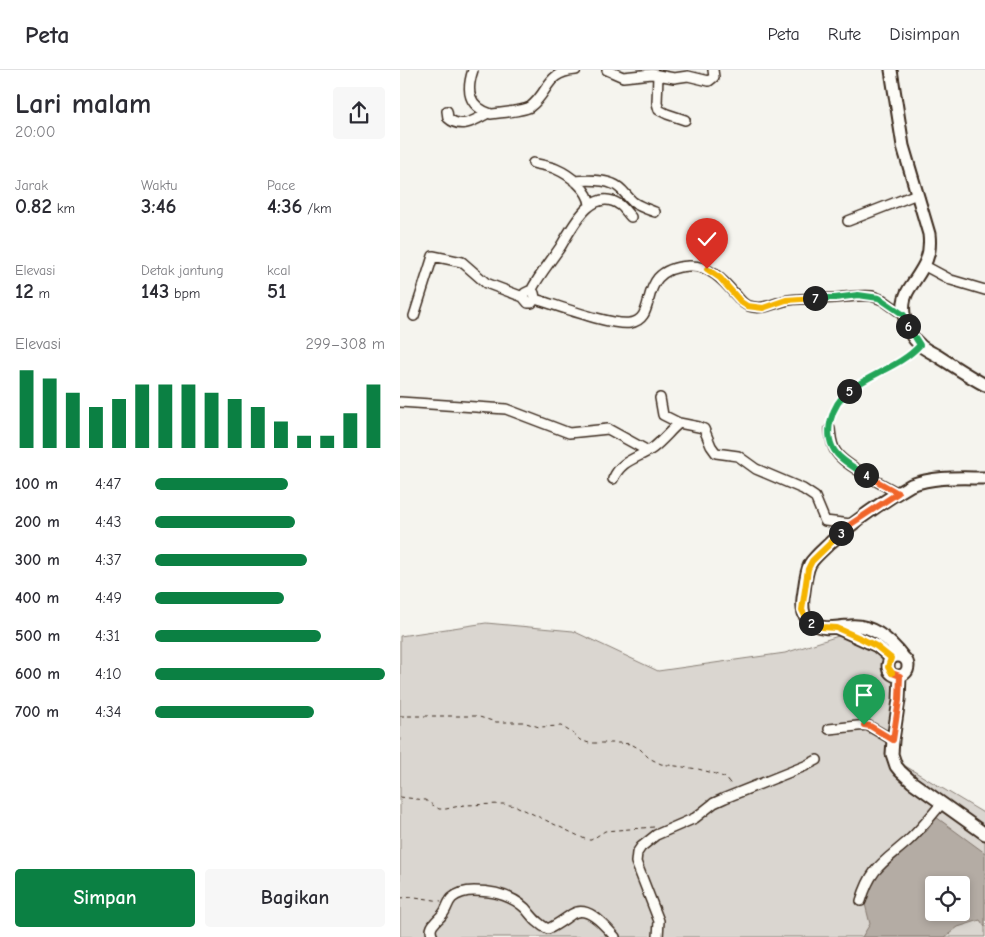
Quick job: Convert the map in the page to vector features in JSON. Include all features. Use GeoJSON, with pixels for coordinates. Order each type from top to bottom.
{"type":"FeatureCollection","features":[{"type":"Feature","properties":{"kind":"main road"},"geometry":{"type":"LineString","coordinates":[[892,70],[900,133],[930,240],[930,252],[925,266],[907,292],[903,304],[904,315],[907,325],[920,345],[985,385]]}},
{"type":"Feature","properties":{"kind":"main road"},"geometry":{"type":"LineString","coordinates":[[904,658],[897,656],[891,658],[888,664],[889,670],[893,675],[900,676],[905,673],[908,668],[907,662],[904,658],[887,640],[872,630],[856,626],[822,627],[808,620],[802,610],[806,577],[812,561],[851,524],[912,485],[932,479],[985,478]]}},
{"type":"Feature","properties":{"kind":"main road"},"geometry":{"type":"LineString","coordinates":[[837,628],[876,646],[891,658]]}},
{"type":"Feature","properties":{"kind":"main road"},"geometry":{"type":"LineString","coordinates":[[900,676],[899,700],[893,740],[893,757],[900,771],[985,834]]}},
{"type":"Feature","properties":{"kind":"street"},"geometry":{"type":"LineString","coordinates":[[473,70],[468,89],[476,104],[488,113],[495,114],[528,108],[557,74],[565,70],[576,70]]}},
{"type":"Feature","properties":{"kind":"street"},"geometry":{"type":"LineString","coordinates":[[607,70],[623,77],[646,74],[674,78],[688,76],[710,80],[714,77],[713,70]]}},
{"type":"Feature","properties":{"kind":"street"},"geometry":{"type":"LineString","coordinates":[[658,75],[658,110],[685,120]]}},
{"type":"Feature","properties":{"kind":"street"},"geometry":{"type":"LineString","coordinates":[[447,111],[450,121],[461,124],[473,121],[488,113]]}},
{"type":"Feature","properties":{"kind":"street"},"geometry":{"type":"LineString","coordinates":[[533,163],[556,169],[574,181],[590,199],[590,205]]}},
{"type":"Feature","properties":{"kind":"street"},"geometry":{"type":"LineString","coordinates":[[574,181],[600,181],[613,184],[642,208],[655,212]]}},
{"type":"Feature","properties":{"kind":"street"},"geometry":{"type":"LineString","coordinates":[[848,221],[917,194]]}},
{"type":"Feature","properties":{"kind":"street"},"geometry":{"type":"LineString","coordinates":[[533,295],[574,224],[590,205],[601,201],[612,202],[620,205],[631,217]]}},
{"type":"Feature","properties":{"kind":"street"},"geometry":{"type":"LineString","coordinates":[[414,316],[433,256],[462,262],[486,283],[523,297],[525,293],[533,295],[606,320],[622,323],[632,323],[640,320],[658,276],[666,270],[699,266],[720,278],[741,302],[747,306],[763,308],[786,300],[872,296],[883,300],[904,315]]}},
{"type":"Feature","properties":{"kind":"street"},"geometry":{"type":"LineString","coordinates":[[925,266],[951,280],[985,290]]}},
{"type":"Feature","properties":{"kind":"street"},"geometry":{"type":"LineString","coordinates":[[660,398],[662,413],[679,423],[699,426],[704,429],[716,453],[738,456],[756,469],[803,489],[817,500],[825,521],[851,524]]}},
{"type":"Feature","properties":{"kind":"street"},"geometry":{"type":"LineString","coordinates":[[400,402],[506,409],[569,433],[608,429],[648,451]]}},
{"type":"Feature","properties":{"kind":"street"},"geometry":{"type":"LineString","coordinates":[[613,479],[619,468],[648,451],[679,423]]}},
{"type":"Feature","properties":{"kind":"street"},"geometry":{"type":"LineString","coordinates":[[830,429],[831,444],[837,454],[867,475],[898,493]]}},
{"type":"Feature","properties":{"kind":"street"},"geometry":{"type":"LineString","coordinates":[[829,729],[867,725],[893,740]]}},
{"type":"Feature","properties":{"kind":"street"},"geometry":{"type":"LineString","coordinates":[[658,937],[658,920],[636,860],[637,852],[641,847],[648,840],[695,818],[714,804],[817,760]]}},
{"type":"Feature","properties":{"kind":"street"},"geometry":{"type":"LineString","coordinates":[[861,901],[869,878],[882,862],[910,839],[942,803]]}},
{"type":"Feature","properties":{"kind":"street"},"geometry":{"type":"LineString","coordinates":[[433,937],[431,933],[434,922],[442,915],[455,896],[466,891],[497,892],[523,907],[537,923],[548,929],[557,926],[574,913],[584,912],[592,916],[615,937]]}},
{"type":"Feature","properties":{"kind":"path"},"geometry":{"type":"LineString","coordinates":[[830,429],[830,420],[839,400],[861,382],[904,359],[920,345]]}},
{"type":"Feature","properties":{"kind":"path"},"geometry":{"type":"LineString","coordinates":[[400,716],[476,716],[496,722],[523,722],[539,727],[561,726],[580,740],[589,743],[619,742],[631,744],[640,749],[649,758],[661,764],[698,769],[726,778],[736,794]]}},
{"type":"Feature","properties":{"kind":"path"},"geometry":{"type":"LineString","coordinates":[[400,797],[425,800],[439,809],[464,806],[516,806],[587,840],[591,840],[605,831],[636,830],[654,827],[664,832]]}},
{"type":"Feature","properties":{"kind":"path"},"geometry":{"type":"LineString","coordinates":[[400,898],[415,897],[450,901]]}},
{"type":"Feature","properties":{"kind":"shaded area"},"geometry":{"type":"Polygon","coordinates":[[[486,623],[573,631],[658,671],[785,653],[854,631],[880,640],[895,680],[892,758],[985,814],[985,937],[400,937],[400,636],[486,623]]]}},
{"type":"Feature","properties":{"kind":"shaded area"},"geometry":{"type":"Polygon","coordinates":[[[936,817],[985,853],[985,927],[980,920],[958,927],[945,937],[862,937],[870,924],[865,904],[870,880],[903,847],[927,831],[936,817]]]}},
{"type":"Feature","properties":{"kind":"route"},"geometry":{"type":"LineString","coordinates":[[707,269],[720,278],[741,302],[754,308],[763,308],[786,300],[858,295],[879,298],[904,315],[907,325],[920,345],[904,359],[856,385],[839,400],[834,409],[830,420],[831,444],[837,454],[871,478],[898,493],[851,524],[812,561],[806,577],[802,610],[808,620],[814,625],[837,628],[876,646],[891,658],[888,667],[891,673],[900,676],[899,700],[893,740],[870,726],[864,725]]}}]}
